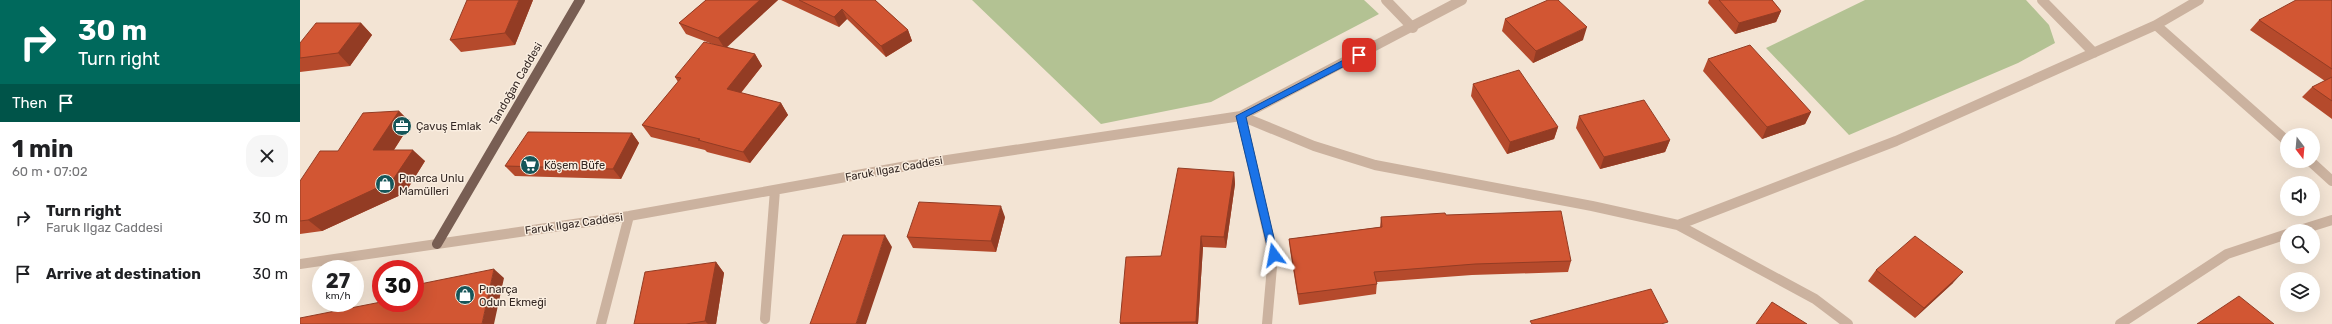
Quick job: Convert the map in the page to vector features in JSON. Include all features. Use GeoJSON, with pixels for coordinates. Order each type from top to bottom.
{"type":"FeatureCollection","features":[{"type":"Feature","properties":{"kind":"main road","name":"Tandoğan Caddesi"},"geometry":{"type":"LineString","coordinates":[[437,244],[580,0]]}},
{"type":"Feature","properties":{"kind":"street"},"geometry":{"type":"LineString","coordinates":[[1386,0],[1413,28]]}},
{"type":"Feature","properties":{"kind":"street","name":"Faruk Ilgaz Caddesi"},"geometry":{"type":"LineString","coordinates":[[300,264],[628,216],[907,166],[1241,116],[1413,28],[1462,0]]}},
{"type":"Feature","properties":{"kind":"street"},"geometry":{"type":"LineString","coordinates":[[2042,0],[2094,53]]}},
{"type":"Feature","properties":{"kind":"street"},"geometry":{"type":"LineString","coordinates":[[1678,225],[1896,140],[2156,25],[2199,0]]}},
{"type":"Feature","properties":{"kind":"street"},"geometry":{"type":"LineString","coordinates":[[2156,25],[2280,135]]}},
{"type":"Feature","properties":{"kind":"street"},"geometry":{"type":"LineString","coordinates":[[1241,116],[1314,146],[1375,165],[1592,206],[1678,225],[1815,299],[1848,324]]}},
{"type":"Feature","properties":{"kind":"street"},"geometry":{"type":"LineString","coordinates":[[1241,116],[1274,255],[1267,324]]}},
{"type":"Feature","properties":{"kind":"street"},"geometry":{"type":"LineString","coordinates":[[2318,168],[2332,181]]}},
{"type":"Feature","properties":{"kind":"street"},"geometry":{"type":"LineString","coordinates":[[764,319],[775,190]]}},
{"type":"Feature","properties":{"kind":"street"},"geometry":{"type":"LineString","coordinates":[[601,324],[628,216]]}},
{"type":"Feature","properties":{"kind":"street"},"geometry":{"type":"LineString","coordinates":[[2319,224],[2332,220]]}},
{"type":"Feature","properties":{"kind":"street"},"geometry":{"type":"LineString","coordinates":[[2120,324],[2227,254],[2280,236]]}},
{"type":"Feature","properties":{"kind":"green space"},"geometry":{"type":"Polygon","coordinates":[[[972,0],[1364,0],[1379,14],[1211,102],[1101,124],[972,0]]]}},
{"type":"Feature","properties":{"kind":"green space"},"geometry":{"type":"Polygon","coordinates":[[[1865,0],[2026,0],[2049,25],[2055,43],[2018,63],[1849,135],[1766,48],[1865,0]]]}},
{"type":"Feature","properties":{"kind":"building"},"geometry":{"type":"Polygon","coordinates":[[[467,0],[519,0],[505,33],[450,40],[467,0]]]}},
{"type":"Feature","properties":{"kind":"building"},"geometry":{"type":"Polygon","coordinates":[[[706,0],[760,0],[718,38],[679,23],[706,0]]]}},
{"type":"Feature","properties":{"kind":"building"},"geometry":{"type":"Polygon","coordinates":[[[799,0],[875,0],[908,30],[881,46],[842,9],[834,17],[799,0]]]}},
{"type":"Feature","properties":{"kind":"building"},"geometry":{"type":"Polygon","coordinates":[[[1548,0],[1558,0],[1587,27],[1536,51],[1505,19],[1548,0]]]}},
{"type":"Feature","properties":{"kind":"building"},"geometry":{"type":"Polygon","coordinates":[[[1719,0],[1772,0],[1781,11],[1739,23],[1719,0]]]}},
{"type":"Feature","properties":{"kind":"building"},"geometry":{"type":"Polygon","coordinates":[[[2296,0],[2332,0],[2332,69],[2259,20],[2296,0]]]}},
{"type":"Feature","properties":{"kind":"building"},"geometry":{"type":"Polygon","coordinates":[[[316,23],[361,23],[338,53],[300,58],[300,43],[316,23]]]}},
{"type":"Feature","properties":{"kind":"building"},"geometry":{"type":"Polygon","coordinates":[[[704,42],[755,54],[727,89],[781,103],[743,152],[698,140],[700,139],[642,125],[681,78],[675,77],[704,42]]]}},
{"type":"Feature","properties":{"kind":"building"},"geometry":{"type":"Polygon","coordinates":[[[1750,45],[1811,112],[1767,127],[1708,59],[1750,45]]]}},
{"type":"Feature","properties":{"kind":"building"},"geometry":{"type":"Polygon","coordinates":[[[1519,70],[1558,127],[1510,142],[1473,84],[1519,70]]]}},
{"type":"Feature","properties":{"kind":"building"},"geometry":{"type":"Polygon","coordinates":[[[2332,77],[2332,101],[2312,87],[2332,77]]]}},
{"type":"Feature","properties":{"kind":"building"},"geometry":{"type":"Polygon","coordinates":[[[1644,100],[1670,140],[1604,157],[1579,116],[1644,100]]]}},
{"type":"Feature","properties":{"kind":"building"},"geometry":{"type":"Polygon","coordinates":[[[399,111],[373,150],[413,150],[392,181],[308,220],[300,221],[300,181],[320,151],[338,151],[363,113],[399,111]]]}},
{"type":"Feature","properties":{"kind":"building"},"geometry":{"type":"Polygon","coordinates":[[[528,132],[632,133],[613,169],[505,166],[528,132]]]}},
{"type":"Feature","properties":{"kind":"building"},"geometry":{"type":"Polygon","coordinates":[[[1178,168],[1234,172],[1224,237],[1201,236],[1196,322],[1120,323],[1126,257],[1161,256],[1178,168]]]}},
{"type":"Feature","properties":{"kind":"building"},"geometry":{"type":"Polygon","coordinates":[[[919,202],[1001,206],[991,241],[907,237],[919,202]]]}},
{"type":"Feature","properties":{"kind":"building"},"geometry":{"type":"Polygon","coordinates":[[[1561,211],[1571,261],[1475,264],[1374,272],[1377,284],[1298,294],[1289,239],[1382,227],[1381,217],[1445,213],[1446,215],[1561,211]]]}},
{"type":"Feature","properties":{"kind":"building"},"geometry":{"type":"Polygon","coordinates":[[[843,235],[885,235],[856,324],[810,324],[843,235]]]}},
{"type":"Feature","properties":{"kind":"building"},"geometry":{"type":"Polygon","coordinates":[[[1915,236],[1963,272],[1924,308],[1876,270],[1915,236]]]}},
{"type":"Feature","properties":{"kind":"building"},"geometry":{"type":"Polygon","coordinates":[[[716,262],[705,321],[686,324],[634,324],[645,272],[716,262]]]}},
{"type":"Feature","properties":{"kind":"building"},"geometry":{"type":"Polygon","coordinates":[[[494,269],[482,324],[300,324],[300,318],[330,312],[364,312],[364,305],[372,304],[372,312],[424,312],[424,283],[494,269]]]}},
{"type":"Feature","properties":{"kind":"building"},"geometry":{"type":"Polygon","coordinates":[[[1651,289],[1668,322],[1661,324],[1532,324],[1530,321],[1651,289]]]}},
{"type":"Feature","properties":{"kind":"building"},"geometry":{"type":"Polygon","coordinates":[[[2239,296],[2274,324],[2197,324],[2239,296]]]}},
{"type":"Feature","properties":{"kind":"building"},"geometry":{"type":"Polygon","coordinates":[[[1772,302],[1807,324],[1756,324],[1772,302]]]}},
{"type":"Feature","properties":{"kind":"place","name":"Çavuş Emlak"},"geometry":{"type":"Point","coordinates":[402,126]}},
{"type":"Feature","properties":{"kind":"place","name":"Köşem Büfe"},"geometry":{"type":"Point","coordinates":[530,165]}},
{"type":"Feature","properties":{"kind":"place","name":"Pınarca Unlu Mamülleri"},"geometry":{"type":"Point","coordinates":[385,184]}},
{"type":"Feature","properties":{"kind":"place","name":"Pınarça Odun Ekmeği"},"geometry":{"type":"Point","coordinates":[465,295]}},
{"type":"Feature","properties":{"kind":"route"},"geometry":{"type":"LineString","coordinates":[[1274,255],[1241,116],[1359,55]]}}]}
